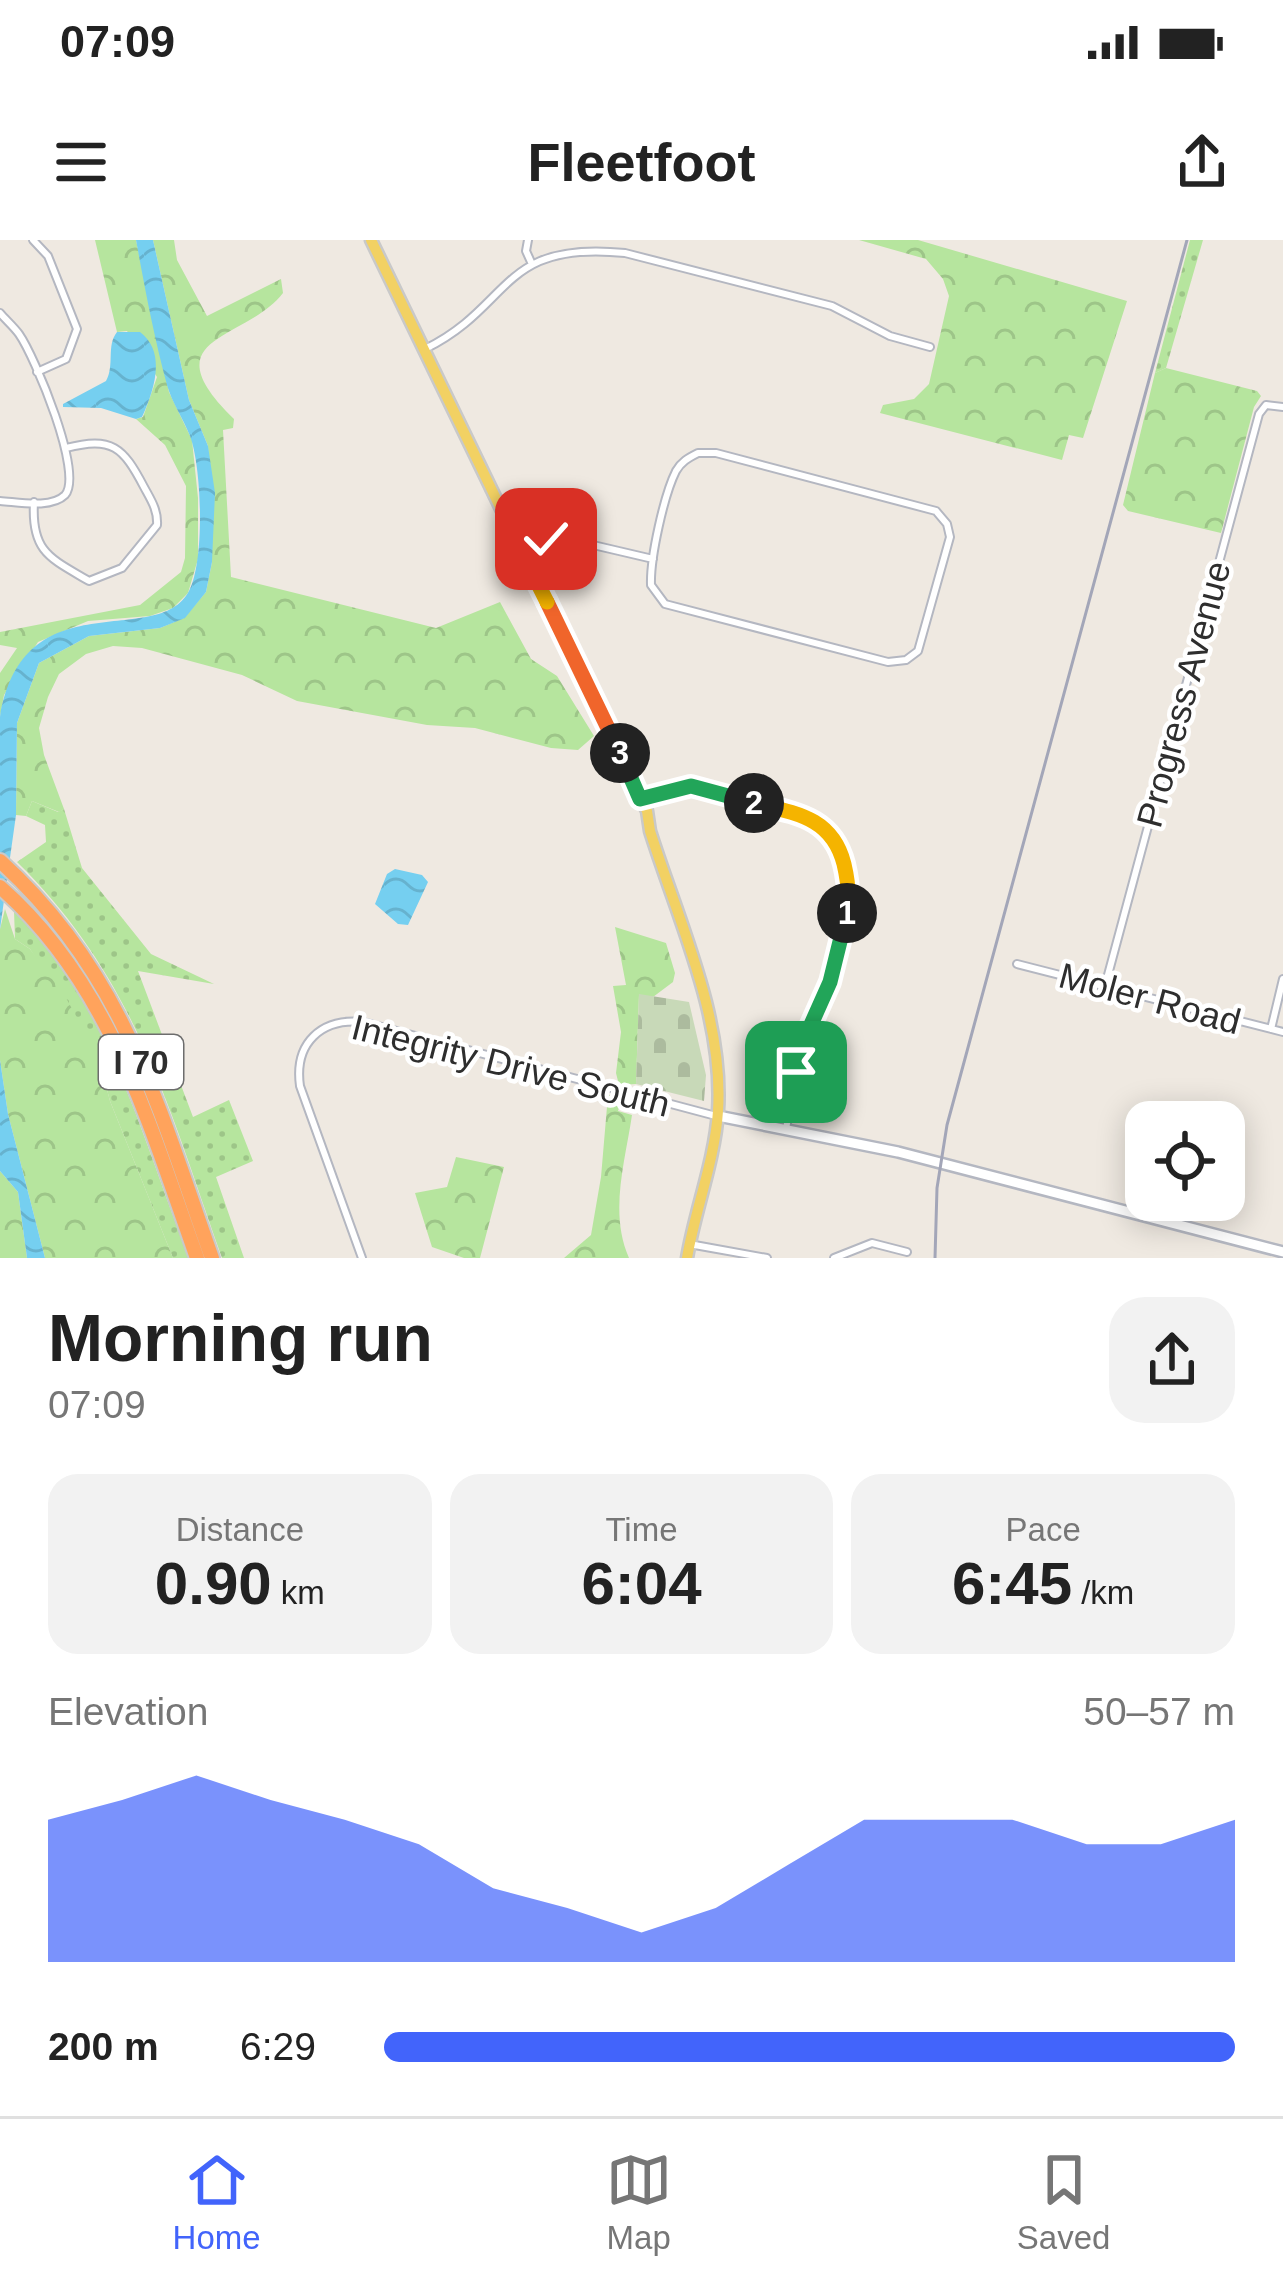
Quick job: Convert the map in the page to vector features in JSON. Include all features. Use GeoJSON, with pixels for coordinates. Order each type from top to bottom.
{"type":"FeatureCollection","features":[{"type":"Feature","properties":{"kind":"highway","name":"I 70"},"geometry":{"type":"LineString","coordinates":[[0,860],[78,944],[123,1019],[212,1258]]}},
{"type":"Feature","properties":{"kind":"highway","name":"I 70"},"geometry":{"type":"LineString","coordinates":[[0,886],[76,972],[108,1025],[197,1258]]}},
{"type":"Feature","properties":{"kind":"main road"},"geometry":{"type":"LineString","coordinates":[[371,240],[647,811],[710,1018],[717,1064],[718,1116],[687,1258]]}},
{"type":"Feature","properties":{"kind":"main road"},"geometry":{"type":"LineString","coordinates":[[718,1116],[898,1152],[1283,1252]]}},
{"type":"Feature","properties":{"kind":"street"},"geometry":{"type":"LineString","coordinates":[[33,240],[48,256],[77,329],[67,358],[37,372]]}},
{"type":"Feature","properties":{"kind":"street"},"geometry":{"type":"LineString","coordinates":[[528,240],[531,262]]}},
{"type":"Feature","properties":{"kind":"street"},"geometry":{"type":"LineString","coordinates":[[423,350],[457,328],[531,262],[574,250],[625,253],[832,306],[890,336],[930,347]]}},
{"type":"Feature","properties":{"kind":"street"},"geometry":{"type":"LineString","coordinates":[[0,313],[22,339],[37,372],[65,448],[70,487],[58,500],[0,501]]}},
{"type":"Feature","properties":{"kind":"street","name":"Progress Avenue"},"geometry":{"type":"LineString","coordinates":[[1105,986],[1258,414],[1266,405],[1283,406]]}},
{"type":"Feature","properties":{"kind":"street"},"geometry":{"type":"LineString","coordinates":[[34,502],[34,532],[45,555],[89,581],[122,568],[156,527],[158,515],[123,453],[98,442],[65,448]]}},
{"type":"Feature","properties":{"kind":"street"},"geometry":{"type":"LineString","coordinates":[[716,453],[936,511],[946,524],[948,551],[918,651],[906,660],[888,662],[674,608],[656,596],[651,585],[653,559],[674,476],[692,455],[716,453]]}},
{"type":"Feature","properties":{"kind":"street"},"geometry":{"type":"LineString","coordinates":[[520,548],[559,537],[653,559]]}},
{"type":"Feature","properties":{"kind":"street"},"geometry":{"type":"LineString","coordinates":[[640,801],[667,789],[697,787],[812,818],[838,844],[848,886],[846,918],[830,982],[799,1056],[786,1131]]}},
{"type":"Feature","properties":{"kind":"street","name":"Moler Road"},"geometry":{"type":"LineString","coordinates":[[1017,964],[1283,1033]]}},
{"type":"Feature","properties":{"kind":"street"},"geometry":{"type":"LineString","coordinates":[[1270,1029],[1283,979]]}},
{"type":"Feature","properties":{"kind":"street","name":"Integrity Drive South"},"geometry":{"type":"LineString","coordinates":[[362,1258],[300,1085],[299,1059],[309,1039],[335,1022],[363,1022],[718,1116]]}},
{"type":"Feature","properties":{"kind":"street"},"geometry":{"type":"LineString","coordinates":[[689,1244],[767,1258]]}},
{"type":"Feature","properties":{"kind":"street"},"geometry":{"type":"LineString","coordinates":[[834,1258],[872,1244],[907,1252]]}},
{"type":"Feature","properties":{"kind":"green space"},"geometry":{"type":"Polygon","coordinates":[[[95,240],[136,240],[169,392],[192,440],[198,559],[188,593],[173,608],[150,616],[88,621],[38,642],[4,695],[0,717],[0,673],[17,648],[0,645],[0,632],[140,605],[181,572],[185,558],[186,486],[165,445],[136,419],[143,417],[157,377],[127,331],[117,332],[95,240]]]}},
{"type":"Feature","properties":{"kind":"green space"},"geometry":{"type":"Polygon","coordinates":[[[153,240],[174,240],[177,260],[207,316],[281,279],[283,293],[202,355],[200,371],[210,391],[234,419],[233,428],[223,430],[231,577],[436,628],[500,602],[531,659],[557,676],[594,736],[578,750],[551,748],[475,728],[427,725],[297,701],[242,675],[142,648],[113,646],[86,654],[59,674],[48,697],[39,728],[64,809],[59,812],[32,801],[26,816],[16,815],[17,723],[39,663],[89,636],[160,628],[184,618],[206,592],[212,562],[208,446],[189,400],[153,240]]]}},
{"type":"Feature","properties":{"kind":"green space"},"geometry":{"type":"Polygon","coordinates":[[[859,240],[918,240],[1127,301],[1083,438],[1069,435],[1062,460],[880,413],[883,405],[914,399],[929,384],[949,296],[943,279],[926,259],[859,240]]]}},
{"type":"Feature","properties":{"kind":"green space"},"geometry":{"type":"Polygon","coordinates":[[[1190,240],[1203,240],[1166,368],[1155,373],[1190,240]]]}},
{"type":"Feature","properties":{"kind":"green space"},"geometry":{"type":"Polygon","coordinates":[[[1166,368],[1257,391],[1261,396],[1254,407],[1221,533],[1128,511],[1123,505],[1155,373],[1166,368]]]}},
{"type":"Feature","properties":{"kind":"green space"},"geometry":{"type":"Polygon","coordinates":[[[32,801],[58,812],[64,809],[82,868],[151,954],[214,984],[138,971],[193,1117],[229,1100],[253,1161],[216,1177],[244,1258],[222,1258],[165,1097],[120,999],[58,906],[17,862],[46,842],[45,825],[26,816],[32,801]]]}},
{"type":"Feature","properties":{"kind":"green space"},"geometry":{"type":"Polygon","coordinates":[[[5,909],[15,939],[30,949],[65,996],[99,1058],[110,1101],[173,1258],[45,1258],[8,1114],[0,1060],[0,929],[5,909]]]}},
{"type":"Feature","properties":{"kind":"green space"},"geometry":{"type":"Polygon","coordinates":[[[14,911],[48,950],[100,1032],[138,1118],[189,1258],[173,1258],[110,1101],[99,1059],[30,949],[15,939],[14,911]]]}},
{"type":"Feature","properties":{"kind":"green space"},"geometry":{"type":"Polygon","coordinates":[[[615,927],[666,943],[675,973],[673,982],[653,997],[639,995],[636,1084],[619,1085],[616,1073],[621,1032],[613,986],[626,985],[615,927]]]}},
{"type":"Feature","properties":{"kind":"green space"},"geometry":{"type":"Polygon","coordinates":[[[639,994],[689,1002],[706,1075],[704,1101],[636,1084],[639,994]]]}},
{"type":"Feature","properties":{"kind":"green space"},"geometry":{"type":"Polygon","coordinates":[[[608,1095],[622,1098],[618,1111],[632,1115],[619,1205],[629,1258],[564,1258],[591,1235],[608,1095]]]}},
{"type":"Feature","properties":{"kind":"green space"},"geometry":{"type":"Polygon","coordinates":[[[456,1157],[504,1167],[480,1258],[432,1247],[415,1193],[447,1187],[456,1157]]]}},
{"type":"Feature","properties":{"kind":"green space"},"geometry":{"type":"Polygon","coordinates":[[[0,1171],[18,1192],[27,1258],[0,1258],[0,1171]]]}},
{"type":"Feature","properties":{"kind":"water"},"geometry":{"type":"Polygon","coordinates":[[[136,240],[153,240],[189,400],[208,446],[215,493],[212,562],[206,592],[185,618],[160,628],[89,636],[39,663],[17,723],[16,815],[0,929],[0,717],[14,674],[35,647],[62,631],[173,608],[189,591],[198,558],[200,514],[194,451],[167,385],[136,240]]]}},
{"type":"Feature","properties":{"kind":"water"},"geometry":{"type":"Polygon","coordinates":[[[117,332],[140,332],[153,350],[154,384],[142,417],[101,408],[63,407],[106,381],[117,332]]]}},
{"type":"Feature","properties":{"kind":"water"},"geometry":{"type":"Polygon","coordinates":[[[395,869],[422,875],[428,882],[408,925],[398,924],[375,904],[387,874],[395,869]]]}},
{"type":"Feature","properties":{"kind":"water"},"geometry":{"type":"Polygon","coordinates":[[[0,1060],[8,1114],[45,1258],[27,1258],[18,1192],[0,1171],[0,1060]]]}},
{"type":"Feature","properties":{"kind":"railway"},"geometry":{"type":"LineString","coordinates":[[935,1258],[937,1188],[947,1125],[1187,240]]}},
{"type":"Feature","properties":{"kind":"route"},"geometry":{"type":"LineString","coordinates":[[546,539],[520,548],[640,799],[667,789],[697,787],[812,818],[838,844],[848,886],[846,918],[830,982],[801,1047],[796,1072]]}}]}
